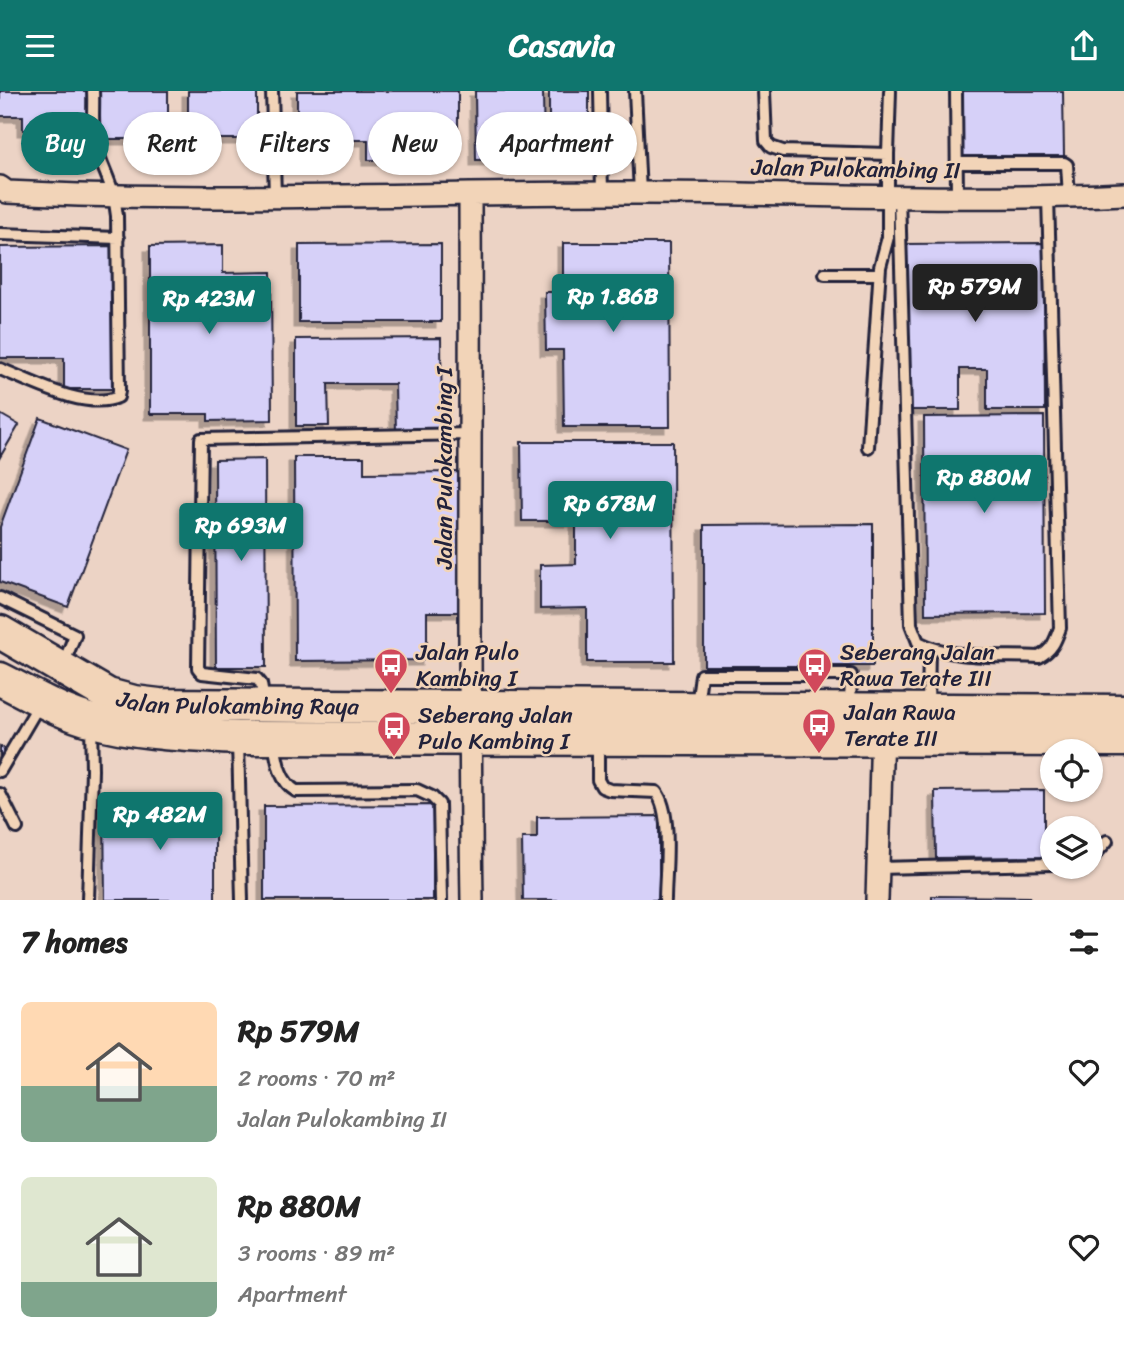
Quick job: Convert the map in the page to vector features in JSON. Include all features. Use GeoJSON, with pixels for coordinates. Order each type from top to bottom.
{"type":"FeatureCollection","features":[{"type":"Feature","properties":{"kind":"street","name":"Jalan Pulokambing II"},"geometry":{"type":"LineString","coordinates":[[4,193],[115,197],[602,193],[1069,197],[1124,194]]}},
{"type":"Feature","properties":{"kind":"street","name":"Jalan Pulokambing I"},"geometry":{"type":"LineString","coordinates":[[470,195],[468,709],[472,900]]}},
{"type":"Feature","properties":{"kind":"street","name":"Jalan Pulokambing Raya"},"geometry":{"type":"LineString","coordinates":[[0,632],[108,695],[159,705],[468,709],[850,709],[882,725],[928,708],[1124,711]]}},
{"type":"Feature","properties":{"kind":"street","name":"Jalan Pulokambing Raya"},"geometry":{"type":"LineString","coordinates":[[0,679],[91,721],[137,731],[238,739],[598,739],[882,725],[1124,740]]}},
{"type":"Feature","properties":{"kind":"street"},"geometry":{"type":"LineString","coordinates":[[877,900],[882,725]]}},
{"type":"Feature","properties":{"kind":"lane"},"geometry":{"type":"LineString","coordinates":[[0,369],[72,397],[118,397],[118,238],[115,197],[110,178],[95,145],[93,91]]}},
{"type":"Feature","properties":{"kind":"lane"},"geometry":{"type":"LineString","coordinates":[[272,91],[275,195]]}},
{"type":"Feature","properties":{"kind":"lane"},"geometry":{"type":"LineString","coordinates":[[600,91],[602,193]]}},
{"type":"Feature","properties":{"kind":"lane"},"geometry":{"type":"LineString","coordinates":[[635,91],[640,193]]}},
{"type":"Feature","properties":{"kind":"lane"},"geometry":{"type":"LineString","coordinates":[[764,91],[766,141],[771,146],[783,151],[888,154]]}},
{"type":"Feature","properties":{"kind":"lane"},"geometry":{"type":"LineString","coordinates":[[890,91],[888,154],[894,196],[911,624],[918,642],[929,648],[951,653],[1039,657],[1047,653],[1055,643],[1060,628],[1048,197]]}},
{"type":"Feature","properties":{"kind":"lane"},"geometry":{"type":"LineString","coordinates":[[956,91],[957,196]]}},
{"type":"Feature","properties":{"kind":"lane"},"geometry":{"type":"LineString","coordinates":[[957,163],[1064,163],[1067,165],[1069,197]]}},
{"type":"Feature","properties":{"kind":"lane"},"geometry":{"type":"LineString","coordinates":[[868,447],[879,274],[894,196]]}},
{"type":"Feature","properties":{"kind":"lane"},"geometry":{"type":"LineString","coordinates":[[0,234],[118,238]]}},
{"type":"Feature","properties":{"kind":"lane"},"geometry":{"type":"LineString","coordinates":[[825,274],[879,274]]}},
{"type":"Feature","properties":{"kind":"lane"},"geometry":{"type":"LineString","coordinates":[[264,705],[261,684],[257,679],[202,673],[198,668],[201,439],[471,434]]}},
{"type":"Feature","properties":{"kind":"lane"},"geometry":{"type":"LineString","coordinates":[[0,598],[75,635],[61,668]]}},
{"type":"Feature","properties":{"kind":"lane"},"geometry":{"type":"LineString","coordinates":[[928,708],[929,648]]}},
{"type":"Feature","properties":{"kind":"lane"},"geometry":{"type":"LineString","coordinates":[[0,771],[41,700]]}},
{"type":"Feature","properties":{"kind":"lane"},"geometry":{"type":"LineString","coordinates":[[88,900],[91,721]]}},
{"type":"Feature","properties":{"kind":"lane"},"geometry":{"type":"LineString","coordinates":[[238,739],[242,900]]}},
{"type":"Feature","properties":{"kind":"lane"},"geometry":{"type":"LineString","coordinates":[[274,739],[283,780],[296,791],[417,790],[432,797],[439,804],[441,900]]}},
{"type":"Feature","properties":{"kind":"lane"},"geometry":{"type":"LineString","coordinates":[[598,739],[598,780],[602,787],[610,790],[656,792],[662,799],[665,820],[666,900]]}},
{"type":"Feature","properties":{"kind":"lane"},"geometry":{"type":"LineString","coordinates":[[0,794],[17,828]]}},
{"type":"Feature","properties":{"kind":"lane"},"geometry":{"type":"LineString","coordinates":[[1103,845],[1107,841]]}},
{"type":"Feature","properties":{"kind":"lane"},"geometry":{"type":"LineString","coordinates":[[878,868],[1040,864]]}},
{"type":"Feature","properties":{"kind":"building"},"geometry":{"type":"Polygon","coordinates":[[[0,91],[88,91],[88,112],[21,112],[21,116],[0,116],[0,91]]]}},
{"type":"Feature","properties":{"kind":"building"},"geometry":{"type":"Polygon","coordinates":[[[99,91],[168,91],[168,112],[123,112],[123,139],[109,139],[109,112],[99,112],[99,91]]]}},
{"type":"Feature","properties":{"kind":"building"},"geometry":{"type":"Polygon","coordinates":[[[188,91],[257,91],[257,112],[236,112],[236,139],[222,139],[222,112],[188,112],[188,91]]]}},
{"type":"Feature","properties":{"kind":"building"},"geometry":{"type":"Polygon","coordinates":[[[297,91],[458,91],[458,112],[368,112],[368,140],[354,140],[354,112],[297,112],[297,91]]]}},
{"type":"Feature","properties":{"kind":"building"},"geometry":{"type":"Polygon","coordinates":[[[475,91],[543,91],[543,112],[476,112],[476,160],[475,91]]]}},
{"type":"Feature","properties":{"kind":"building"},"geometry":{"type":"Polygon","coordinates":[[[549,91],[589,91],[589,112],[549,112],[549,91]]]}},
{"type":"Feature","properties":{"kind":"building"},"geometry":{"type":"Polygon","coordinates":[[[962,91],[1063,91],[1064,156],[962,157],[962,91]]]}},
{"type":"Feature","properties":{"kind":"building"},"geometry":{"type":"Polygon","coordinates":[[[563,243],[669,243],[670,427],[564,427],[563,350],[546,350],[545,292],[563,292],[563,243]]]}},
{"type":"Feature","properties":{"kind":"building"},"geometry":{"type":"Polygon","coordinates":[[[1044,243],[1045,410],[987,410],[987,369],[960,369],[960,410],[906,410],[905,244],[1044,243]]]}},
{"type":"Feature","properties":{"kind":"building"},"geometry":{"type":"Polygon","coordinates":[[[441,244],[441,322],[299,322],[299,245],[441,244]]]}},
{"type":"Feature","properties":{"kind":"building"},"geometry":{"type":"Polygon","coordinates":[[[223,245],[223,273],[271,272],[272,420],[208,421],[208,414],[150,414],[150,246],[223,245]]]}},
{"type":"Feature","properties":{"kind":"building"},"geometry":{"type":"Polygon","coordinates":[[[115,246],[116,389],[64,389],[64,358],[0,358],[0,247],[115,246]]]}},
{"type":"Feature","properties":{"kind":"building"},"geometry":{"type":"Polygon","coordinates":[[[441,338],[442,433],[396,433],[395,384],[328,384],[329,426],[296,426],[296,339],[441,338]]]}},
{"type":"Feature","properties":{"kind":"building"},"geometry":{"type":"Polygon","coordinates":[[[0,414],[19,425],[0,457],[0,414]]]}},
{"type":"Feature","properties":{"kind":"building"},"geometry":{"type":"Polygon","coordinates":[[[1044,416],[1045,613],[925,614],[924,417],[1044,416]]]}},
{"type":"Feature","properties":{"kind":"building"},"geometry":{"type":"Polygon","coordinates":[[[40,418],[126,450],[68,607],[0,582],[0,527],[40,418]]]}},
{"type":"Feature","properties":{"kind":"building"},"geometry":{"type":"Polygon","coordinates":[[[521,442],[673,442],[674,662],[587,662],[587,608],[540,609],[540,565],[576,564],[576,521],[522,521],[521,442]]]}},
{"type":"Feature","properties":{"kind":"building"},"geometry":{"type":"Polygon","coordinates":[[[294,457],[364,457],[364,473],[461,472],[461,612],[427,612],[427,660],[295,661],[294,457]]]}},
{"type":"Feature","properties":{"kind":"building"},"geometry":{"type":"Polygon","coordinates":[[[265,459],[266,667],[216,667],[215,460],[265,459]]]}},
{"type":"Feature","properties":{"kind":"building"},"geometry":{"type":"Polygon","coordinates":[[[873,524],[873,666],[704,666],[704,525],[873,524]]]}},
{"type":"Feature","properties":{"kind":"building"},"geometry":{"type":"Polygon","coordinates":[[[0,746],[7,750],[0,762],[0,746]]]}},
{"type":"Feature","properties":{"kind":"building"},"geometry":{"type":"Polygon","coordinates":[[[1040,790],[1040,802],[1044,802],[1044,816],[1040,816],[1040,857],[936,858],[935,791],[1040,790]]]}},
{"type":"Feature","properties":{"kind":"building"},"geometry":{"type":"Polygon","coordinates":[[[104,804],[215,804],[215,900],[105,900],[104,804]]]}},
{"type":"Feature","properties":{"kind":"building"},"geometry":{"type":"Polygon","coordinates":[[[433,805],[433,900],[264,900],[264,806],[433,805]]]}},
{"type":"Feature","properties":{"kind":"building"},"geometry":{"type":"Polygon","coordinates":[[[659,816],[659,900],[523,900],[522,838],[537,838],[537,817],[659,816]]]}},
{"type":"Feature","properties":{"kind":"building"},"geometry":{"type":"Polygon","coordinates":[[[932,896],[1030,897],[1030,900],[932,900],[932,896]]]}},
{"type":"Feature","properties":{"kind":"place","name":"Jalan Pulo Kambing I"},"geometry":{"type":"Point","coordinates":[391,695]}},
{"type":"Feature","properties":{"kind":"place","name":"Seberang Jalan Rawa Terate III"},"geometry":{"type":"Point","coordinates":[815,695]}},
{"type":"Feature","properties":{"kind":"place","name":"Jalan Rawa Terate III"},"geometry":{"type":"Point","coordinates":[819,755]}},
{"type":"Feature","properties":{"kind":"place","name":"Seberang Jalan Pulo Kambing I"},"geometry":{"type":"Point","coordinates":[394,758]}}]}
